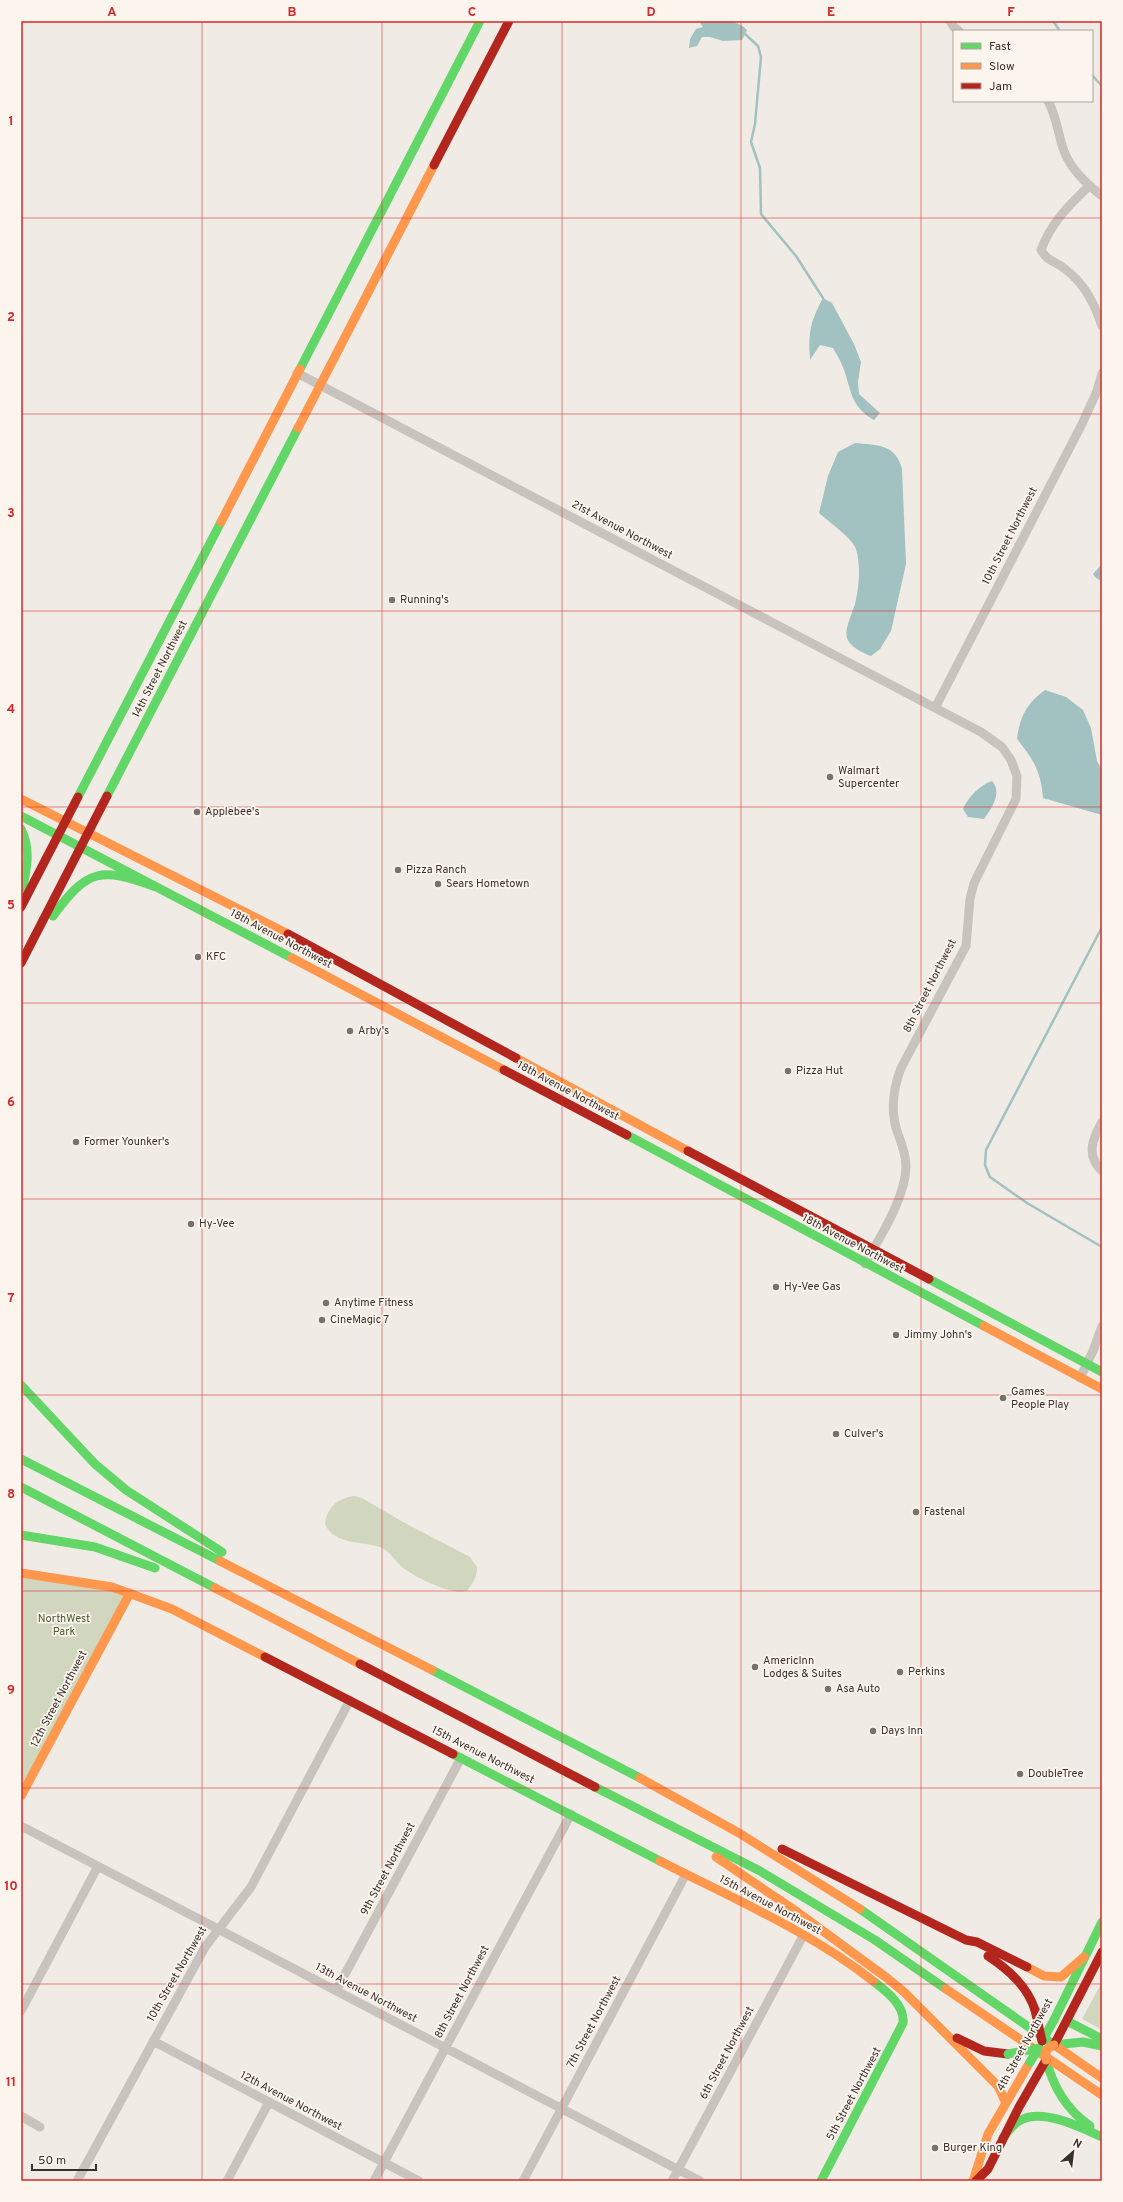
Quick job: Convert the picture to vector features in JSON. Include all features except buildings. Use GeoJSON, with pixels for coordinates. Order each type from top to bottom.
{"type":"FeatureCollection","features":[{"type":"Feature","properties":{"kind":"main road","name":"14th Street Northwest"},"geometry":{"type":"LineString","coordinates":[[21,908],[480,21]]}},
{"type":"Feature","properties":{"kind":"main road","name":"14th Street Northwest"},"geometry":{"type":"LineString","coordinates":[[21,964],[509,21]]}},
{"type":"Feature","properties":{"kind":"main road","name":"18th Avenue Northwest"},"geometry":{"type":"LineString","coordinates":[[21,799],[88,834],[259,918],[545,1074],[874,1248],[1102,1372]]}},
{"type":"Feature","properties":{"kind":"main road","name":"18th Avenue Northwest"},"geometry":{"type":"LineString","coordinates":[[21,816],[537,1088],[1102,1389]]}},
{"type":"Feature","properties":{"kind":"main road"},"geometry":{"type":"LineString","coordinates":[[21,829],[28,847],[27,870],[21,895]]}},
{"type":"Feature","properties":{"kind":"main road"},"geometry":{"type":"LineString","coordinates":[[21,964],[54,915],[80,882],[93,875],[107,873],[124,875],[156,887]]}},
{"type":"Feature","properties":{"kind":"main road"},"geometry":{"type":"LineString","coordinates":[[21,1385],[91,1460],[126,1490],[247,1568],[338,1622]]}},
{"type":"Feature","properties":{"kind":"main road"},"geometry":{"type":"LineString","coordinates":[[21,1459],[602,1757],[689,1804],[966,1940],[1016,1979],[1029,1996],[1035,2010],[1054,2087],[1060,2098],[1076,2116],[1102,2132]]}},
{"type":"Feature","properties":{"kind":"main road"},"geometry":{"type":"LineString","coordinates":[[21,1487],[760,1871],[842,1919],[903,1958],[1061,2069],[1102,2095]]}},
{"type":"Feature","properties":{"kind":"main road"},"geometry":{"type":"LineString","coordinates":[[21,1535],[80,1544],[133,1558],[326,1646]]}},
{"type":"Feature","properties":{"kind":"main road","name":"15th Avenue Northwest"},"geometry":{"type":"LineString","coordinates":[[21,1573],[97,1584],[130,1593],[192,1618],[803,1936],[847,1963],[885,1991],[901,2010],[904,2017]]}},
{"type":"Feature","properties":{"kind":"main road","name":"12th Street Northwest"},"geometry":{"type":"LineString","coordinates":[[21,1796],[130,1593]]}},
{"type":"Feature","properties":{"kind":"main road"},"geometry":{"type":"LineString","coordinates":[[689,1804],[854,1905],[1102,2078]]}},
{"type":"Feature","properties":{"kind":"main road"},"geometry":{"type":"LineString","coordinates":[[655,1817],[793,1909],[873,1967],[904,1992],[998,2086],[1006,2103]]}},
{"type":"Feature","properties":{"kind":"main road","name":"4th Street Northwest"},"geometry":{"type":"LineString","coordinates":[[974,2181],[988,2169],[1003,2138],[1038,2075],[1049,2029],[1102,1922]]}},
{"type":"Feature","properties":{"kind":"main road"},"geometry":{"type":"LineString","coordinates":[[966,1940],[977,1942],[1044,1976],[1061,1977],[1084,1957]]}},
{"type":"Feature","properties":{"kind":"main road"},"geometry":{"type":"LineString","coordinates":[[1045,2048],[1059,2036],[1102,1952]]}},
{"type":"Feature","properties":{"kind":"main road"},"geometry":{"type":"LineString","coordinates":[[923,2011],[934,2016],[955,2036],[971,2046],[984,2051],[1008,2054],[1083,2042],[1102,2046]]}},
{"type":"Feature","properties":{"kind":"main road","name":"5th Street Northwest"},"geometry":{"type":"LineString","coordinates":[[821,2181],[898,2036],[904,2017]]}},
{"type":"Feature","properties":{"kind":"main road"},"geometry":{"type":"LineString","coordinates":[[1065,2024],[1102,2039]]}},
{"type":"Feature","properties":{"kind":"main road","name":"4th Street Northwest"},"geometry":{"type":"LineString","coordinates":[[974,2181],[977,2161],[1006,2103],[1030,2062],[1045,2048]]}},
{"type":"Feature","properties":{"kind":"main road"},"geometry":{"type":"LineString","coordinates":[[1003,2138],[1016,2122],[1030,2117],[1040,2116],[1069,2124],[1102,2137]]}},
{"type":"Feature","properties":{"kind":"street"},"geometry":{"type":"LineString","coordinates":[[950,21],[954,27],[958,30]]}},
{"type":"Feature","properties":{"kind":"street"},"geometry":{"type":"LineString","coordinates":[[1048,102],[1057,124],[1065,152],[1076,172],[1089,186],[1102,196]]}},
{"type":"Feature","properties":{"kind":"street"},"geometry":{"type":"LineString","coordinates":[[1089,186],[1066,208],[1056,221],[1046,237],[1041,250],[1047,260],[1065,268],[1086,289],[1102,326]]}},
{"type":"Feature","properties":{"kind":"street","name":"21st Avenue Northwest"},"geometry":{"type":"LineString","coordinates":[[297,373],[935,708]]}},
{"type":"Feature","properties":{"kind":"street","name":"10th Street Northwest"},"geometry":{"type":"LineString","coordinates":[[935,708],[1082,424],[1097,391],[1102,373]]}},
{"type":"Feature","properties":{"kind":"street","name":"8th Street Northwest"},"geometry":{"type":"LineString","coordinates":[[865,1264],[904,1184],[906,1166],[894,1114],[894,1088],[901,1068],[966,946],[970,899],[974,884],[1013,808],[1018,790],[1014,766],[1002,747],[980,732],[935,708]]}},
{"type":"Feature","properties":{"kind":"street"},"geometry":{"type":"LineString","coordinates":[[1102,1122],[1092,1146],[1094,1161],[1102,1171]]}},
{"type":"Feature","properties":{"kind":"street"},"geometry":{"type":"LineString","coordinates":[[1080,1378],[1102,1326]]}},
{"type":"Feature","properties":{"kind":"street","name":"10th Street Northwest"},"geometry":{"type":"LineString","coordinates":[[77,2181],[205,1947],[217,1929],[251,1887],[350,1700]]}},
{"type":"Feature","properties":{"kind":"street","name":"9th Street Northwest"},"geometry":{"type":"LineString","coordinates":[[336,1991],[461,1758]]}},
{"type":"Feature","properties":{"kind":"street","name":"8th Street Northwest"},"geometry":{"type":"LineString","coordinates":[[374,2181],[571,1814]]}},
{"type":"Feature","properties":{"kind":"street","name":"13th Avenue Northwest"},"geometry":{"type":"LineString","coordinates":[[21,1826],[700,2181]]}},
{"type":"Feature","properties":{"kind":"street"},"geometry":{"type":"LineString","coordinates":[[21,2011],[98,1866]]}},
{"type":"Feature","properties":{"kind":"street","name":"7th Street Northwest"},"geometry":{"type":"LineString","coordinates":[[523,2181],[686,1874]]}},
{"type":"Feature","properties":{"kind":"street","name":"6th Street Northwest"},"geometry":{"type":"LineString","coordinates":[[672,2181],[803,1936]]}},
{"type":"Feature","properties":{"kind":"street","name":"12th Avenue Northwest"},"geometry":{"type":"LineString","coordinates":[[153,2041],[419,2181]]}},
{"type":"Feature","properties":{"kind":"street"},"geometry":{"type":"LineString","coordinates":[[227,2181],[269,2102]]}},
{"type":"Feature","properties":{"kind":"street"},"geometry":{"type":"LineString","coordinates":[[21,2116],[40,2127]]}},
{"type":"Feature","properties":{"kind":"green space"},"geometry":{"type":"Polygon","coordinates":[[[354,1496],[362,1498],[403,1522],[470,1557],[477,1567],[477,1571],[474,1580],[467,1591],[453,1591],[434,1585],[399,1565],[387,1551],[380,1547],[342,1539],[329,1531],[325,1524],[331,1508],[338,1501],[354,1496]]]}},
{"type":"Feature","properties":{"kind":"green space","name":"NorthWest Park"},"geometry":{"type":"Polygon","coordinates":[[[21,1574],[130,1593],[21,1796],[21,1574]]]}},
{"type":"Feature","properties":{"kind":"green space"},"geometry":{"type":"Polygon","coordinates":[[[1102,1982],[1102,2030],[1082,2019],[1102,1982]]]}},
{"type":"Feature","properties":{"kind":"water"},"geometry":{"type":"Polygon","coordinates":[[[699,21],[731,21],[747,30],[742,40],[723,41],[710,37],[702,37],[697,46],[689,48],[690,39],[696,29],[703,27],[699,21]]]}},
{"type":"Feature","properties":{"kind":"water"},"geometry":{"type":"Polygon","coordinates":[[[823,298],[832,303],[854,344],[861,362],[858,382],[859,394],[880,413],[874,420],[859,408],[855,402],[841,363],[833,348],[820,345],[810,360],[809,342],[811,328],[815,314],[823,298]]]}},
{"type":"Feature","properties":{"kind":"water"},"geometry":{"type":"Polygon","coordinates":[[[855,443],[871,444],[890,450],[899,461],[902,469],[906,564],[891,631],[880,649],[871,656],[852,646],[846,635],[858,591],[859,562],[856,549],[845,535],[819,513],[828,476],[838,452],[855,443]]]}},
{"type":"Feature","properties":{"kind":"water"},"geometry":{"type":"Polygon","coordinates":[[[1102,564],[1102,582],[1093,574],[1102,564]]]}},
{"type":"Feature","properties":{"kind":"water"},"geometry":{"type":"Polygon","coordinates":[[[1045,690],[1066,697],[1083,710],[1091,728],[1097,761],[1102,770],[1102,815],[1043,798],[1040,780],[1032,759],[1017,739],[1020,723],[1025,711],[1033,700],[1045,690]]]}},
{"type":"Feature","properties":{"kind":"water"},"geometry":{"type":"Polygon","coordinates":[[[992,781],[995,786],[996,796],[993,806],[987,815],[984,819],[968,817],[963,809],[968,800],[979,788],[992,781]]]}},
{"type":"Feature","properties":{"kind":"waterway"},"geometry":{"type":"LineString","coordinates":[[1053,21],[1059,30]]}},
{"type":"Feature","properties":{"kind":"waterway"},"geometry":{"type":"LineString","coordinates":[[745,34],[758,46],[761,57],[755,124],[751,142],[760,168],[761,214],[796,256],[823,298]]}},
{"type":"Feature","properties":{"kind":"waterway"},"geometry":{"type":"LineString","coordinates":[[1093,76],[1102,86]]}},
{"type":"Feature","properties":{"kind":"waterway"},"geometry":{"type":"LineString","coordinates":[[1102,927],[986,1150],[985,1165],[990,1177],[1027,1203],[1102,1247]]}},
{"type":"Feature","properties":{"kind":"traffic: fast"},"geometry":{"type":"LineString","coordinates":[[300,369],[480,21]]}},
{"type":"Feature","properties":{"kind":"traffic: fast"},"geometry":{"type":"LineString","coordinates":[[107,796],[298,428]]}},
{"type":"Feature","properties":{"kind":"traffic: fast"},"geometry":{"type":"LineString","coordinates":[[78,797],[221,522]]}},
{"type":"Feature","properties":{"kind":"traffic: fast"},"geometry":{"type":"LineString","coordinates":[[21,816],[292,958]]}},
{"type":"Feature","properties":{"kind":"traffic: fast"},"geometry":{"type":"LineString","coordinates":[[21,829],[27,853],[26,870],[21,895]]}},
{"type":"Feature","properties":{"kind":"traffic: fast"},"geometry":{"type":"LineString","coordinates":[[53,916],[76,888],[86,880],[97,876],[122,876],[156,887]]}},
{"type":"Feature","properties":{"kind":"traffic: fast"},"geometry":{"type":"LineString","coordinates":[[627,1135],[984,1326]]}},
{"type":"Feature","properties":{"kind":"traffic: fast"},"geometry":{"type":"LineString","coordinates":[[929,1279],[1102,1372]]}},
{"type":"Feature","properties":{"kind":"traffic: fast"},"geometry":{"type":"LineString","coordinates":[[21,1385],[95,1464],[126,1490],[222,1552]]}},
{"type":"Feature","properties":{"kind":"traffic: fast"},"geometry":{"type":"LineString","coordinates":[[21,1459],[220,1561]]}},
{"type":"Feature","properties":{"kind":"traffic: fast"},"geometry":{"type":"LineString","coordinates":[[21,1487],[215,1588]]}},
{"type":"Feature","properties":{"kind":"traffic: fast"},"geometry":{"type":"LineString","coordinates":[[21,1535],[95,1547],[155,1568]]}},
{"type":"Feature","properties":{"kind":"traffic: fast"},"geometry":{"type":"LineString","coordinates":[[432,1670],[640,1778]]}},
{"type":"Feature","properties":{"kind":"traffic: fast"},"geometry":{"type":"LineString","coordinates":[[453,1754],[660,1861]]}},
{"type":"Feature","properties":{"kind":"traffic: fast"},"geometry":{"type":"LineString","coordinates":[[595,1787],[760,1871],[875,1940],[946,1989]]}},
{"type":"Feature","properties":{"kind":"traffic: fast"},"geometry":{"type":"LineString","coordinates":[[860,1909],[1053,2044]]}},
{"type":"Feature","properties":{"kind":"traffic: fast"},"geometry":{"type":"LineString","coordinates":[[1054,2020],[1102,1922]]}},
{"type":"Feature","properties":{"kind":"traffic: fast"},"geometry":{"type":"LineString","coordinates":[[821,2181],[903,2023],[903,2016],[898,2004],[889,1994],[873,1981]]}},
{"type":"Feature","properties":{"kind":"traffic: fast"},"geometry":{"type":"LineString","coordinates":[[1042,2041],[1054,2020]]}},
{"type":"Feature","properties":{"kind":"traffic: fast"},"geometry":{"type":"LineString","coordinates":[[1067,2021],[1102,2039]]}},
{"type":"Feature","properties":{"kind":"traffic: fast"},"geometry":{"type":"LineString","coordinates":[[1054,2045],[1083,2042],[1102,2046]]}},
{"type":"Feature","properties":{"kind":"traffic: fast"},"geometry":{"type":"LineString","coordinates":[[1030,2062],[1039,2048]]}},
{"type":"Feature","properties":{"kind":"traffic: fast"},"geometry":{"type":"LineString","coordinates":[[1008,2054],[1039,2048]]}},
{"type":"Feature","properties":{"kind":"traffic: fast"},"geometry":{"type":"LineString","coordinates":[[1046,2060],[1053,2080],[1062,2097],[1074,2112],[1090,2126]]}},
{"type":"Feature","properties":{"kind":"traffic: fast"},"geometry":{"type":"LineString","coordinates":[[1003,2138],[1012,2127],[1023,2119],[1042,2116],[1063,2121],[1102,2137]]}},
{"type":"Feature","properties":{"kind":"traffic: slow"},"geometry":{"type":"LineString","coordinates":[[298,428],[434,165]]}},
{"type":"Feature","properties":{"kind":"traffic: slow"},"geometry":{"type":"LineString","coordinates":[[221,522],[300,369]]}},
{"type":"Feature","properties":{"kind":"traffic: slow"},"geometry":{"type":"LineString","coordinates":[[21,799],[288,934]]}},
{"type":"Feature","properties":{"kind":"traffic: slow"},"geometry":{"type":"LineString","coordinates":[[292,958],[504,1070]]}},
{"type":"Feature","properties":{"kind":"traffic: slow"},"geometry":{"type":"LineString","coordinates":[[516,1058],[688,1151]]}},
{"type":"Feature","properties":{"kind":"traffic: slow"},"geometry":{"type":"LineString","coordinates":[[984,1326],[1102,1389]]}},
{"type":"Feature","properties":{"kind":"traffic: slow"},"geometry":{"type":"LineString","coordinates":[[220,1561],[432,1670]]}},
{"type":"Feature","properties":{"kind":"traffic: slow"},"geometry":{"type":"LineString","coordinates":[[21,1573],[112,1587],[172,1609],[265,1657]]}},
{"type":"Feature","properties":{"kind":"traffic: slow"},"geometry":{"type":"LineString","coordinates":[[215,1588],[360,1664]]}},
{"type":"Feature","properties":{"kind":"traffic: slow"},"geometry":{"type":"LineString","coordinates":[[21,1796],[130,1593]]}},
{"type":"Feature","properties":{"kind":"traffic: slow"},"geometry":{"type":"LineString","coordinates":[[640,1778],[739,1833],[860,1909]]}},
{"type":"Feature","properties":{"kind":"traffic: slow"},"geometry":{"type":"LineString","coordinates":[[716,1857],[793,1909],[904,1992],[998,2086],[1006,2103]]}},
{"type":"Feature","properties":{"kind":"traffic: slow"},"geometry":{"type":"LineString","coordinates":[[660,1861],[797,1931],[849,1963],[873,1981]]}},
{"type":"Feature","properties":{"kind":"traffic: slow"},"geometry":{"type":"LineString","coordinates":[[1027,1967],[1044,1976],[1061,1977],[1084,1957]]}},
{"type":"Feature","properties":{"kind":"traffic: slow"},"geometry":{"type":"LineString","coordinates":[[946,1989],[1102,2095]]}},
{"type":"Feature","properties":{"kind":"traffic: slow"},"geometry":{"type":"LineString","coordinates":[[1053,2044],[1102,2078]]}},
{"type":"Feature","properties":{"kind":"traffic: slow"},"geometry":{"type":"LineString","coordinates":[[1046,2060],[1046,2050],[1054,2045]]}},
{"type":"Feature","properties":{"kind":"traffic: slow"},"geometry":{"type":"LineString","coordinates":[[973,2181],[988,2134],[1030,2062]]}},
{"type":"Feature","properties":{"kind":"traffic: jam"},"geometry":{"type":"LineString","coordinates":[[434,165],[509,21]]}},
{"type":"Feature","properties":{"kind":"traffic: jam"},"geometry":{"type":"LineString","coordinates":[[21,963],[107,796]]}},
{"type":"Feature","properties":{"kind":"traffic: jam"},"geometry":{"type":"LineString","coordinates":[[21,907],[78,797]]}},
{"type":"Feature","properties":{"kind":"traffic: jam"},"geometry":{"type":"LineString","coordinates":[[288,934],[516,1058]]}},
{"type":"Feature","properties":{"kind":"traffic: jam"},"geometry":{"type":"LineString","coordinates":[[504,1070],[627,1135]]}},
{"type":"Feature","properties":{"kind":"traffic: jam"},"geometry":{"type":"LineString","coordinates":[[688,1151],[929,1279]]}},
{"type":"Feature","properties":{"kind":"traffic: jam"},"geometry":{"type":"LineString","coordinates":[[265,1657],[453,1754]]}},
{"type":"Feature","properties":{"kind":"traffic: jam"},"geometry":{"type":"LineString","coordinates":[[360,1664],[595,1787]]}},
{"type":"Feature","properties":{"kind":"traffic: jam"},"geometry":{"type":"LineString","coordinates":[[782,1849],[966,1940],[977,1942],[1027,1967]]}},
{"type":"Feature","properties":{"kind":"traffic: jam"},"geometry":{"type":"LineString","coordinates":[[1054,2045],[1102,1952]]}},
{"type":"Feature","properties":{"kind":"traffic: jam"},"geometry":{"type":"LineString","coordinates":[[988,1956],[1016,1979],[1032,2001],[1035,2010]]}},
{"type":"Feature","properties":{"kind":"traffic: jam"},"geometry":{"type":"LineString","coordinates":[[1035,2010],[1042,2041]]}},
{"type":"Feature","properties":{"kind":"traffic: jam"},"geometry":{"type":"LineString","coordinates":[[957,2038],[984,2051],[1008,2054]]}},
{"type":"Feature","properties":{"kind":"traffic: jam"},"geometry":{"type":"LineString","coordinates":[[976,2181],[988,2169],[1019,2107],[1046,2060]]}},
{"type":"Feature","properties":{"kind":"place","name":"Running's"},"geometry":{"type":"Point","coordinates":[392,600]}},
{"type":"Feature","properties":{"kind":"place","name":"Walmart Supercenter"},"geometry":{"type":"Point","coordinates":[830,777]}},
{"type":"Feature","properties":{"kind":"place","name":"Applebee's"},"geometry":{"type":"Point","coordinates":[197,812]}},
{"type":"Feature","properties":{"kind":"place","name":"Pizza Ranch"},"geometry":{"type":"Point","coordinates":[398,870]}},
{"type":"Feature","properties":{"kind":"place","name":"Sears Hometown"},"geometry":{"type":"Point","coordinates":[438,884]}},
{"type":"Feature","properties":{"kind":"place","name":"KFC"},"geometry":{"type":"Point","coordinates":[198,957]}},
{"type":"Feature","properties":{"kind":"place","name":"Arby's"},"geometry":{"type":"Point","coordinates":[350,1031]}},
{"type":"Feature","properties":{"kind":"place","name":"Pizza Hut"},"geometry":{"type":"Point","coordinates":[788,1071]}},
{"type":"Feature","properties":{"kind":"place","name":"Former Younker's"},"geometry":{"type":"Point","coordinates":[76,1142]}},
{"type":"Feature","properties":{"kind":"place","name":"Hy-Vee"},"geometry":{"type":"Point","coordinates":[191,1224]}},
{"type":"Feature","properties":{"kind":"place","name":"Hy-Vee Gas"},"geometry":{"type":"Point","coordinates":[776,1287]}},
{"type":"Feature","properties":{"kind":"place","name":"Anytime Fitness"},"geometry":{"type":"Point","coordinates":[326,1303]}},
{"type":"Feature","properties":{"kind":"place","name":"CineMagic 7"},"geometry":{"type":"Point","coordinates":[322,1320]}},
{"type":"Feature","properties":{"kind":"place","name":"Jimmy John's"},"geometry":{"type":"Point","coordinates":[896,1335]}},
{"type":"Feature","properties":{"kind":"place","name":"Games People Play"},"geometry":{"type":"Point","coordinates":[1003,1398]}},
{"type":"Feature","properties":{"kind":"place","name":"Culver's"},"geometry":{"type":"Point","coordinates":[836,1434]}},
{"type":"Feature","properties":{"kind":"place","name":"Fastenal"},"geometry":{"type":"Point","coordinates":[916,1512]}},
{"type":"Feature","properties":{"kind":"place","name":"AmericInn Lodges & Suites"},"geometry":{"type":"Point","coordinates":[755,1667]}},
{"type":"Feature","properties":{"kind":"place","name":"Perkins"},"geometry":{"type":"Point","coordinates":[900,1672]}},
{"type":"Feature","properties":{"kind":"place","name":"Asa Auto"},"geometry":{"type":"Point","coordinates":[828,1689]}},
{"type":"Feature","properties":{"kind":"place","name":"Days Inn"},"geometry":{"type":"Point","coordinates":[873,1731]}},
{"type":"Feature","properties":{"kind":"place","name":"DoubleTree"},"geometry":{"type":"Point","coordinates":[1020,1774]}},
{"type":"Feature","properties":{"kind":"place","name":"Burger King"},"geometry":{"type":"Point","coordinates":[935,2148]}}]}
